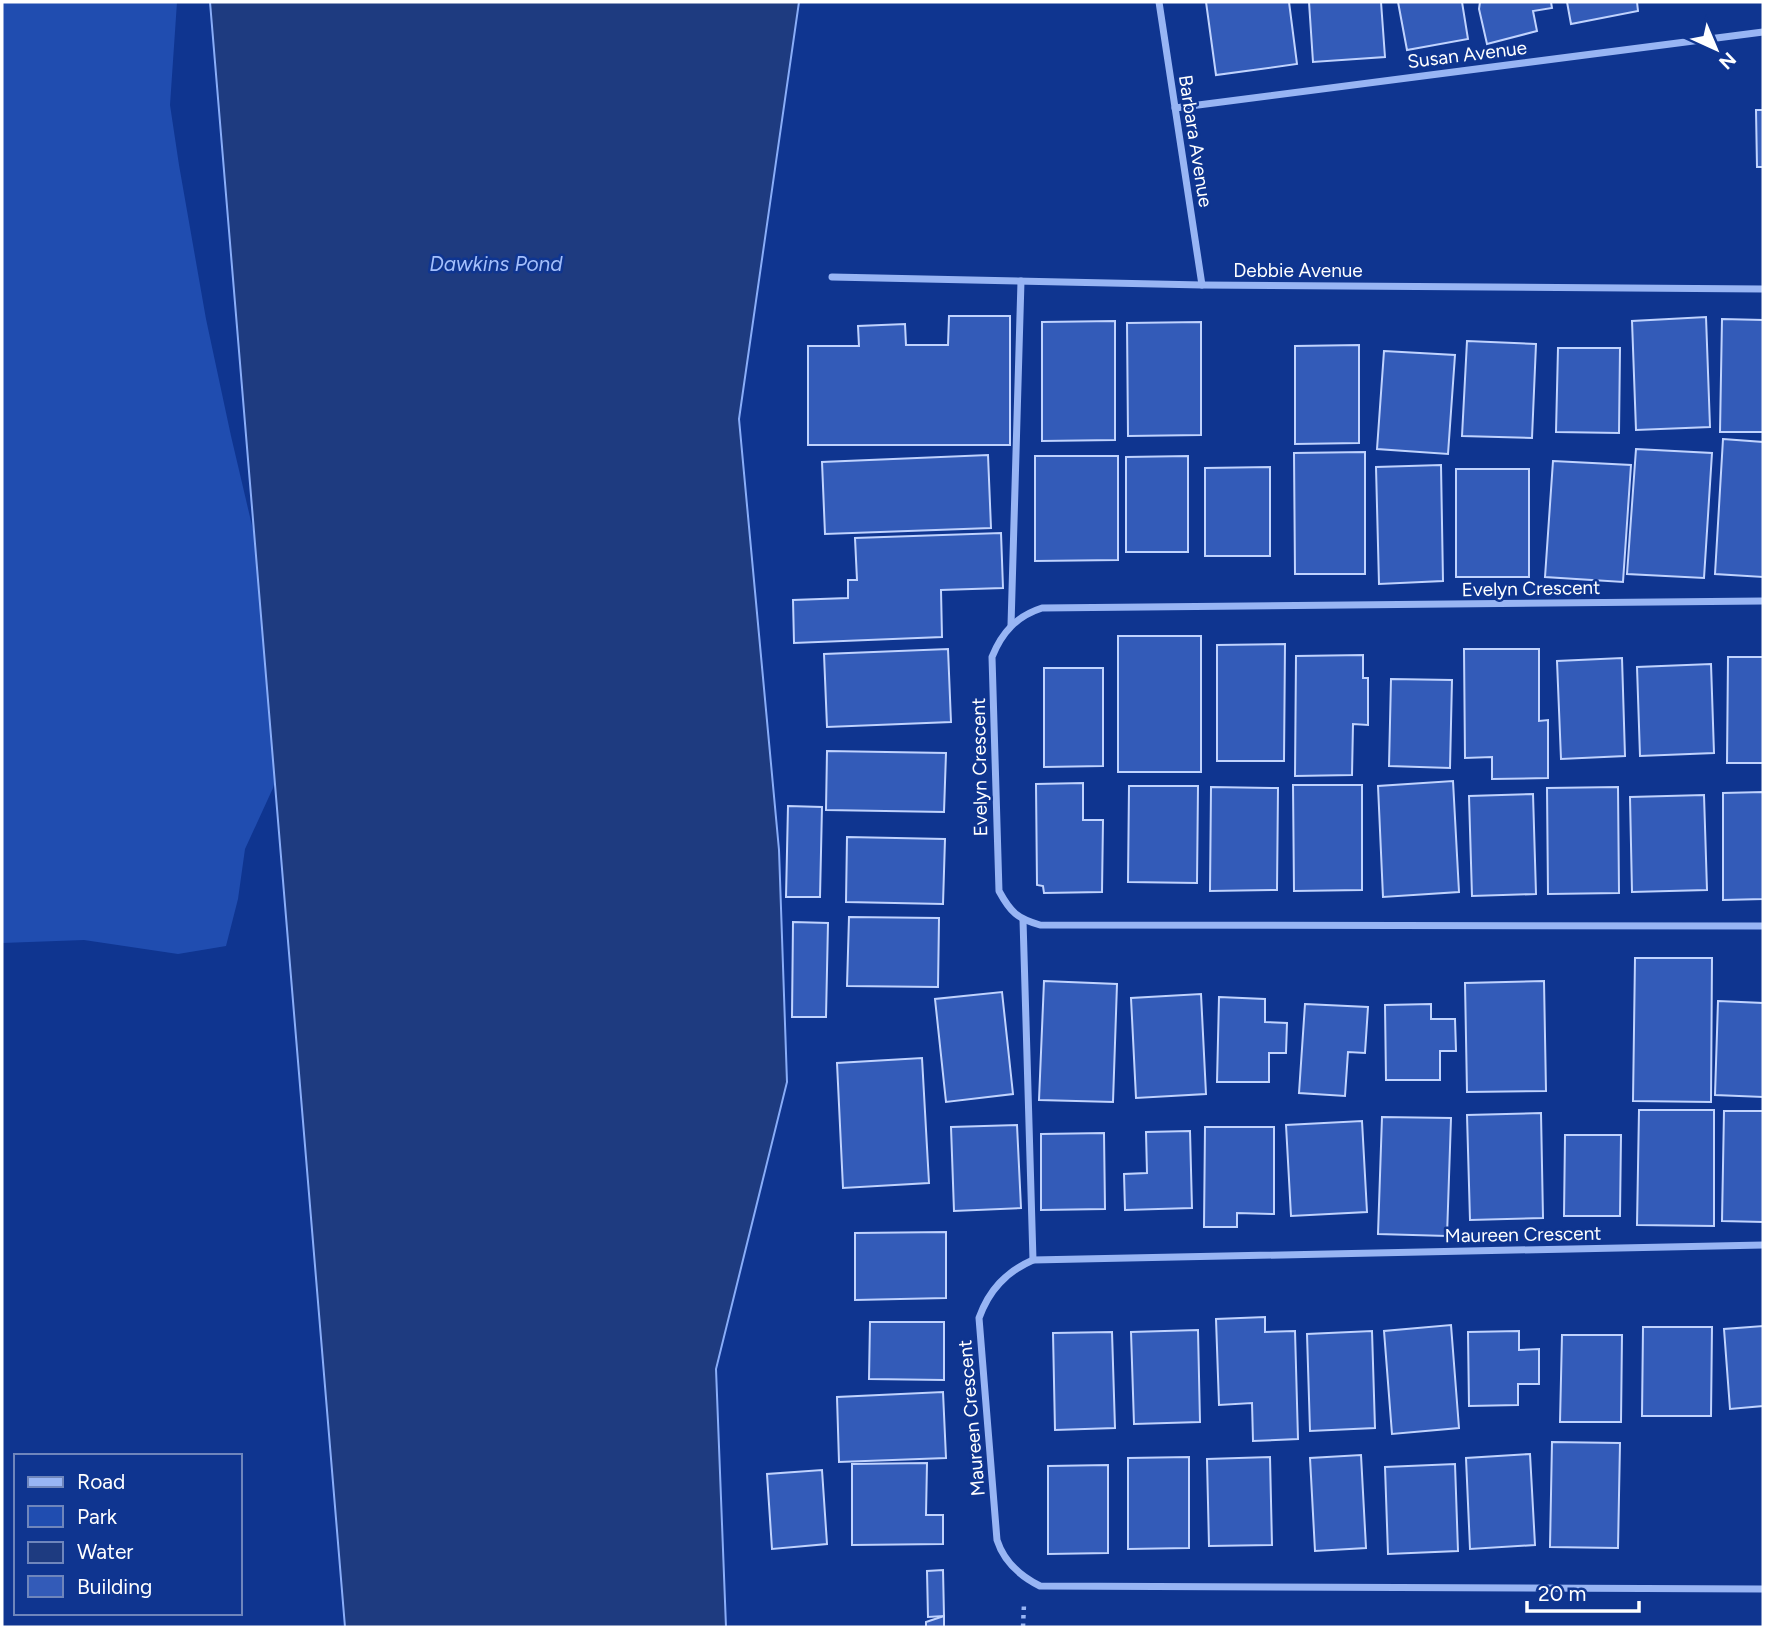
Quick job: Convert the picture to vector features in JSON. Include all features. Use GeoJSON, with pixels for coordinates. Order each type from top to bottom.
{"type":"FeatureCollection","features":[{"type":"Feature","properties":{"kind":"street","name":"Barbara Avenue"},"geometry":{"type":"LineString","coordinates":[[1158,2],[1202,285]]}},
{"type":"Feature","properties":{"kind":"street","name":"Susan Avenue"},"geometry":{"type":"LineString","coordinates":[[1175,108],[1763,32]]}},
{"type":"Feature","properties":{"kind":"street","name":"Debbie Avenue"},"geometry":{"type":"LineString","coordinates":[[832,277],[1202,285],[1763,289]]}},
{"type":"Feature","properties":{"kind":"street"},"geometry":{"type":"LineString","coordinates":[[1011,625],[1021,281]]}},
{"type":"Feature","properties":{"kind":"street","name":"Evelyn Crescent"},"geometry":{"type":"LineString","coordinates":[[1023,920],[1009,909],[999,891],[992,657],[999,640],[1011,625],[1027,613],[1042,608],[1763,601]]}},
{"type":"Feature","properties":{"kind":"street"},"geometry":{"type":"LineString","coordinates":[[1033,1260],[1023,920],[1041,925],[1763,926]]}},
{"type":"Feature","properties":{"kind":"street","name":"Maureen Crescent"},"geometry":{"type":"LineString","coordinates":[[1763,1245],[1033,1260],[1015,1268],[1000,1281],[986,1299],[979,1318],[997,1540],[1001,1553],[1012,1566],[1026,1579],[1040,1586],[1763,1589]]}},
{"type":"Feature","properties":{"kind":"green space"},"geometry":{"type":"Polygon","coordinates":[[[2,2],[177,2],[170,105],[179,165],[206,319],[231,436],[254,534],[285,640],[287,741],[273,788],[245,849],[238,899],[226,946],[178,954],[84,940],[2,943],[2,2]]]}},
{"type":"Feature","properties":{"kind":"water","name":"Dawkins Pond"},"geometry":{"type":"Polygon","coordinates":[[[210,2],[799,2],[739,419],[779,850],[787,1082],[716,1369],[726,1627],[345,1627],[210,2]]]}},
{"type":"Feature","properties":{"kind":"building"},"geometry":{"type":"Polygon","coordinates":[[[1206,2],[1289,2],[1297,64],[1216,75],[1206,2]]]}},
{"type":"Feature","properties":{"kind":"building"},"geometry":{"type":"Polygon","coordinates":[[[1309,2],[1381,2],[1385,57],[1313,62],[1309,2]]]}},
{"type":"Feature","properties":{"kind":"building"},"geometry":{"type":"Polygon","coordinates":[[[1398,2],[1462,2],[1468,39],[1407,50],[1398,2]]]}},
{"type":"Feature","properties":{"kind":"building"},"geometry":{"type":"Polygon","coordinates":[[[1480,2],[1551,2],[1552,8],[1533,11],[1537,31],[1487,44],[1479,9],[1480,2]]]}},
{"type":"Feature","properties":{"kind":"building"},"geometry":{"type":"Polygon","coordinates":[[[1567,2],[1637,2],[1638,11],[1571,24],[1567,2]]]}},
{"type":"Feature","properties":{"kind":"building"},"geometry":{"type":"Polygon","coordinates":[[[1756,110],[1763,110],[1763,167],[1757,167],[1756,110]]]}},
{"type":"Feature","properties":{"kind":"building"},"geometry":{"type":"Polygon","coordinates":[[[949,316],[1010,316],[1010,445],[808,445],[808,346],[859,346],[858,326],[905,324],[906,345],[948,345],[949,316]]]}},
{"type":"Feature","properties":{"kind":"building"},"geometry":{"type":"Polygon","coordinates":[[[1706,317],[1710,427],[1636,430],[1632,321],[1706,317]]]}},
{"type":"Feature","properties":{"kind":"building"},"geometry":{"type":"Polygon","coordinates":[[[1722,319],[1763,320],[1763,432],[1720,432],[1722,319]]]}},
{"type":"Feature","properties":{"kind":"building"},"geometry":{"type":"Polygon","coordinates":[[[1115,321],[1115,440],[1042,441],[1042,322],[1115,321]]]}},
{"type":"Feature","properties":{"kind":"building"},"geometry":{"type":"Polygon","coordinates":[[[1201,322],[1201,435],[1128,436],[1127,323],[1201,322]]]}},
{"type":"Feature","properties":{"kind":"building"},"geometry":{"type":"Polygon","coordinates":[[[1467,341],[1536,344],[1532,438],[1462,436],[1467,341]]]}},
{"type":"Feature","properties":{"kind":"building"},"geometry":{"type":"Polygon","coordinates":[[[1359,345],[1359,443],[1295,444],[1295,346],[1359,345]]]}},
{"type":"Feature","properties":{"kind":"building"},"geometry":{"type":"Polygon","coordinates":[[[1558,348],[1620,348],[1619,433],[1556,432],[1558,348]]]}},
{"type":"Feature","properties":{"kind":"building"},"geometry":{"type":"Polygon","coordinates":[[[1384,351],[1455,355],[1448,454],[1377,449],[1384,351]]]}},
{"type":"Feature","properties":{"kind":"building"},"geometry":{"type":"Polygon","coordinates":[[[1723,439],[1763,442],[1763,577],[1715,574],[1723,439]]]}},
{"type":"Feature","properties":{"kind":"building"},"geometry":{"type":"Polygon","coordinates":[[[1636,449],[1712,453],[1704,578],[1627,574],[1636,449]]]}},
{"type":"Feature","properties":{"kind":"building"},"geometry":{"type":"Polygon","coordinates":[[[1365,452],[1365,574],[1295,574],[1294,453],[1365,452]]]}},
{"type":"Feature","properties":{"kind":"building"},"geometry":{"type":"Polygon","coordinates":[[[988,455],[991,528],[825,534],[822,462],[988,455]]]}},
{"type":"Feature","properties":{"kind":"building"},"geometry":{"type":"Polygon","coordinates":[[[1035,456],[1118,456],[1118,560],[1035,561],[1035,456]]]}},
{"type":"Feature","properties":{"kind":"building"},"geometry":{"type":"Polygon","coordinates":[[[1188,456],[1188,552],[1126,552],[1126,457],[1188,456]]]}},
{"type":"Feature","properties":{"kind":"building"},"geometry":{"type":"Polygon","coordinates":[[[1553,461],[1631,465],[1623,582],[1545,577],[1553,461]]]}},
{"type":"Feature","properties":{"kind":"building"},"geometry":{"type":"Polygon","coordinates":[[[1441,465],[1443,581],[1379,584],[1376,467],[1441,465]]]}},
{"type":"Feature","properties":{"kind":"building"},"geometry":{"type":"Polygon","coordinates":[[[1270,467],[1270,556],[1205,556],[1205,468],[1270,467]]]}},
{"type":"Feature","properties":{"kind":"building"},"geometry":{"type":"Polygon","coordinates":[[[1456,469],[1529,469],[1529,577],[1456,577],[1456,469]]]}},
{"type":"Feature","properties":{"kind":"building"},"geometry":{"type":"Polygon","coordinates":[[[1001,533],[1003,588],[941,590],[942,637],[794,643],[793,600],[848,598],[848,580],[857,580],[855,538],[1001,533]]]}},
{"type":"Feature","properties":{"kind":"building"},"geometry":{"type":"Polygon","coordinates":[[[1118,636],[1201,636],[1201,772],[1118,772],[1118,636]]]}},
{"type":"Feature","properties":{"kind":"building"},"geometry":{"type":"Polygon","coordinates":[[[1285,644],[1284,761],[1217,761],[1217,645],[1285,644]]]}},
{"type":"Feature","properties":{"kind":"building"},"geometry":{"type":"Polygon","coordinates":[[[948,649],[951,722],[827,727],[824,654],[948,649]]]}},
{"type":"Feature","properties":{"kind":"building"},"geometry":{"type":"Polygon","coordinates":[[[1464,649],[1539,649],[1539,721],[1548,720],[1548,778],[1492,779],[1492,757],[1465,758],[1464,649]]]}},
{"type":"Feature","properties":{"kind":"building"},"geometry":{"type":"Polygon","coordinates":[[[1363,655],[1363,678],[1368,678],[1368,725],[1353,724],[1352,775],[1295,776],[1296,656],[1363,655]]]}},
{"type":"Feature","properties":{"kind":"building"},"geometry":{"type":"Polygon","coordinates":[[[1728,657],[1763,657],[1763,763],[1727,763],[1728,657]]]}},
{"type":"Feature","properties":{"kind":"building"},"geometry":{"type":"Polygon","coordinates":[[[1622,658],[1625,756],[1561,759],[1557,661],[1622,658]]]}},
{"type":"Feature","properties":{"kind":"building"},"geometry":{"type":"Polygon","coordinates":[[[1711,664],[1714,753],[1640,756],[1637,667],[1711,664]]]}},
{"type":"Feature","properties":{"kind":"building"},"geometry":{"type":"Polygon","coordinates":[[[1044,668],[1103,668],[1103,766],[1044,767],[1044,668]]]}},
{"type":"Feature","properties":{"kind":"building"},"geometry":{"type":"Polygon","coordinates":[[[1391,679],[1452,680],[1450,768],[1389,766],[1391,679]]]}},
{"type":"Feature","properties":{"kind":"building"},"geometry":{"type":"Polygon","coordinates":[[[827,751],[946,753],[944,812],[826,810],[827,751]]]}},
{"type":"Feature","properties":{"kind":"building"},"geometry":{"type":"Polygon","coordinates":[[[1453,781],[1459,892],[1383,897],[1378,786],[1453,781]]]}},
{"type":"Feature","properties":{"kind":"building"},"geometry":{"type":"Polygon","coordinates":[[[1083,783],[1083,820],[1103,820],[1102,892],[1044,893],[1043,886],[1037,885],[1036,784],[1083,783]]]}},
{"type":"Feature","properties":{"kind":"building"},"geometry":{"type":"Polygon","coordinates":[[[1293,785],[1362,785],[1362,890],[1294,891],[1293,785]]]}},
{"type":"Feature","properties":{"kind":"building"},"geometry":{"type":"Polygon","coordinates":[[[1129,786],[1198,786],[1197,883],[1128,882],[1129,786]]]}},
{"type":"Feature","properties":{"kind":"building"},"geometry":{"type":"Polygon","coordinates":[[[1211,787],[1278,788],[1277,890],[1210,891],[1211,787]]]}},
{"type":"Feature","properties":{"kind":"building"},"geometry":{"type":"Polygon","coordinates":[[[1618,787],[1619,893],[1548,894],[1547,788],[1618,787]]]}},
{"type":"Feature","properties":{"kind":"building"},"geometry":{"type":"Polygon","coordinates":[[[1763,792],[1763,899],[1723,900],[1723,793],[1763,792]]]}},
{"type":"Feature","properties":{"kind":"building"},"geometry":{"type":"Polygon","coordinates":[[[1533,794],[1536,894],[1472,896],[1469,796],[1533,794]]]}},
{"type":"Feature","properties":{"kind":"building"},"geometry":{"type":"Polygon","coordinates":[[[1704,795],[1707,890],[1632,892],[1630,797],[1704,795]]]}},
{"type":"Feature","properties":{"kind":"building"},"geometry":{"type":"Polygon","coordinates":[[[788,806],[822,807],[820,897],[786,897],[788,806]]]}},
{"type":"Feature","properties":{"kind":"building"},"geometry":{"type":"Polygon","coordinates":[[[847,837],[945,839],[943,904],[846,902],[847,837]]]}},
{"type":"Feature","properties":{"kind":"building"},"geometry":{"type":"Polygon","coordinates":[[[849,917],[939,918],[938,987],[847,986],[849,917]]]}},
{"type":"Feature","properties":{"kind":"building"},"geometry":{"type":"Polygon","coordinates":[[[793,922],[828,923],[826,1017],[792,1017],[793,922]]]}},
{"type":"Feature","properties":{"kind":"building"},"geometry":{"type":"Polygon","coordinates":[[[1635,958],[1712,958],[1711,1102],[1633,1101],[1635,958]]]}},
{"type":"Feature","properties":{"kind":"building"},"geometry":{"type":"Polygon","coordinates":[[[1044,981],[1117,984],[1113,1102],[1039,1100],[1044,981]]]}},
{"type":"Feature","properties":{"kind":"building"},"geometry":{"type":"Polygon","coordinates":[[[1544,981],[1546,1091],[1467,1092],[1465,983],[1544,981]]]}},
{"type":"Feature","properties":{"kind":"building"},"geometry":{"type":"Polygon","coordinates":[[[1002,992],[1013,1094],[946,1102],[935,999],[1002,992]]]}},
{"type":"Feature","properties":{"kind":"building"},"geometry":{"type":"Polygon","coordinates":[[[1201,994],[1206,1094],[1136,1098],[1131,998],[1201,994]]]}},
{"type":"Feature","properties":{"kind":"building"},"geometry":{"type":"Polygon","coordinates":[[[1219,997],[1265,999],[1265,1022],[1287,1023],[1286,1053],[1269,1053],[1269,1082],[1217,1082],[1219,997]]]}},
{"type":"Feature","properties":{"kind":"building"},"geometry":{"type":"Polygon","coordinates":[[[1718,1001],[1763,1003],[1763,1097],[1715,1095],[1718,1001]]]}},
{"type":"Feature","properties":{"kind":"building"},"geometry":{"type":"Polygon","coordinates":[[[1305,1004],[1368,1007],[1365,1053],[1348,1052],[1345,1096],[1299,1093],[1305,1004]]]}},
{"type":"Feature","properties":{"kind":"building"},"geometry":{"type":"Polygon","coordinates":[[[1431,1004],[1431,1019],[1455,1019],[1456,1051],[1440,1051],[1440,1080],[1386,1080],[1385,1005],[1431,1004]]]}},
{"type":"Feature","properties":{"kind":"building"},"geometry":{"type":"Polygon","coordinates":[[[922,1058],[929,1183],[843,1188],[837,1063],[922,1058]]]}},
{"type":"Feature","properties":{"kind":"building"},"geometry":{"type":"Polygon","coordinates":[[[1639,1110],[1714,1110],[1714,1226],[1637,1225],[1639,1110]]]}},
{"type":"Feature","properties":{"kind":"building"},"geometry":{"type":"Polygon","coordinates":[[[1724,1111],[1763,1111],[1763,1222],[1722,1221],[1724,1111]]]}},
{"type":"Feature","properties":{"kind":"building"},"geometry":{"type":"Polygon","coordinates":[[[1541,1113],[1543,1218],[1470,1220],[1467,1115],[1541,1113]]]}},
{"type":"Feature","properties":{"kind":"building"},"geometry":{"type":"Polygon","coordinates":[[[1382,1117],[1451,1118],[1447,1236],[1378,1234],[1382,1117]]]}},
{"type":"Feature","properties":{"kind":"building"},"geometry":{"type":"Polygon","coordinates":[[[1362,1121],[1367,1212],[1291,1216],[1286,1125],[1362,1121]]]}},
{"type":"Feature","properties":{"kind":"building"},"geometry":{"type":"Polygon","coordinates":[[[1017,1125],[1021,1208],[954,1211],[951,1127],[1017,1125]]]}},
{"type":"Feature","properties":{"kind":"building"},"geometry":{"type":"Polygon","coordinates":[[[1205,1127],[1274,1127],[1274,1214],[1237,1213],[1237,1227],[1204,1227],[1205,1127]]]}},
{"type":"Feature","properties":{"kind":"building"},"geometry":{"type":"Polygon","coordinates":[[[1190,1131],[1192,1208],[1125,1210],[1124,1174],[1147,1173],[1146,1132],[1190,1131]]]}},
{"type":"Feature","properties":{"kind":"building"},"geometry":{"type":"Polygon","coordinates":[[[1104,1133],[1105,1209],[1041,1210],[1041,1134],[1104,1133]]]}},
{"type":"Feature","properties":{"kind":"building"},"geometry":{"type":"Polygon","coordinates":[[[1565,1135],[1621,1135],[1620,1216],[1564,1216],[1565,1135]]]}},
{"type":"Feature","properties":{"kind":"building"},"geometry":{"type":"Polygon","coordinates":[[[946,1232],[946,1298],[855,1300],[855,1233],[946,1232]]]}},
{"type":"Feature","properties":{"kind":"building"},"geometry":{"type":"Polygon","coordinates":[[[1265,1317],[1265,1332],[1295,1331],[1298,1439],[1253,1441],[1252,1403],[1219,1405],[1216,1319],[1265,1317]]]}},
{"type":"Feature","properties":{"kind":"building"},"geometry":{"type":"Polygon","coordinates":[[[870,1322],[944,1322],[944,1380],[869,1379],[870,1322]]]}},
{"type":"Feature","properties":{"kind":"building"},"geometry":{"type":"Polygon","coordinates":[[[1451,1325],[1459,1428],[1392,1434],[1384,1331],[1451,1325]]]}},
{"type":"Feature","properties":{"kind":"building"},"geometry":{"type":"Polygon","coordinates":[[[1763,1326],[1763,1406],[1730,1409],[1724,1329],[1763,1326]]]}},
{"type":"Feature","properties":{"kind":"building"},"geometry":{"type":"Polygon","coordinates":[[[1643,1327],[1712,1327],[1711,1416],[1642,1416],[1643,1327]]]}},
{"type":"Feature","properties":{"kind":"building"},"geometry":{"type":"Polygon","coordinates":[[[1198,1330],[1200,1422],[1134,1424],[1131,1332],[1198,1330]]]}},
{"type":"Feature","properties":{"kind":"building"},"geometry":{"type":"Polygon","coordinates":[[[1372,1331],[1375,1428],[1310,1431],[1307,1334],[1372,1331]]]}},
{"type":"Feature","properties":{"kind":"building"},"geometry":{"type":"Polygon","coordinates":[[[1519,1331],[1519,1350],[1539,1349],[1539,1384],[1518,1384],[1518,1405],[1469,1406],[1468,1332],[1519,1331]]]}},
{"type":"Feature","properties":{"kind":"building"},"geometry":{"type":"Polygon","coordinates":[[[1112,1332],[1115,1428],[1055,1430],[1053,1333],[1112,1332]]]}},
{"type":"Feature","properties":{"kind":"building"},"geometry":{"type":"Polygon","coordinates":[[[1562,1335],[1622,1335],[1621,1422],[1560,1422],[1562,1335]]]}},
{"type":"Feature","properties":{"kind":"building"},"geometry":{"type":"Polygon","coordinates":[[[943,1392],[946,1458],[839,1462],[837,1397],[943,1392]]]}},
{"type":"Feature","properties":{"kind":"building"},"geometry":{"type":"Polygon","coordinates":[[[1552,1442],[1620,1443],[1618,1548],[1550,1547],[1552,1442]]]}},
{"type":"Feature","properties":{"kind":"building"},"geometry":{"type":"Polygon","coordinates":[[[1530,1454],[1535,1545],[1470,1549],[1466,1458],[1530,1454]]]}},
{"type":"Feature","properties":{"kind":"building"},"geometry":{"type":"Polygon","coordinates":[[[1361,1455],[1366,1548],[1315,1551],[1310,1458],[1361,1455]]]}},
{"type":"Feature","properties":{"kind":"building"},"geometry":{"type":"Polygon","coordinates":[[[1189,1457],[1189,1548],[1128,1549],[1128,1458],[1189,1457]]]}},
{"type":"Feature","properties":{"kind":"building"},"geometry":{"type":"Polygon","coordinates":[[[1270,1457],[1272,1545],[1209,1546],[1207,1459],[1270,1457]]]}},
{"type":"Feature","properties":{"kind":"building"},"geometry":{"type":"Polygon","coordinates":[[[927,1463],[926,1515],[943,1515],[943,1544],[852,1545],[852,1464],[927,1463]]]}},
{"type":"Feature","properties":{"kind":"building"},"geometry":{"type":"Polygon","coordinates":[[[1455,1464],[1458,1551],[1388,1554],[1385,1467],[1455,1464]]]}},
{"type":"Feature","properties":{"kind":"building"},"geometry":{"type":"Polygon","coordinates":[[[1108,1465],[1108,1553],[1048,1554],[1048,1466],[1108,1465]]]}},
{"type":"Feature","properties":{"kind":"building"},"geometry":{"type":"Polygon","coordinates":[[[822,1470],[827,1544],[772,1549],[767,1474],[822,1470]]]}},
{"type":"Feature","properties":{"kind":"building"},"geometry":{"type":"Polygon","coordinates":[[[943,1570],[944,1616],[928,1617],[927,1571],[943,1570]]]}},
{"type":"Feature","properties":{"kind":"building"},"geometry":{"type":"Polygon","coordinates":[[[944,1616],[944,1627],[926,1627],[926,1622],[944,1616]]]}}]}
